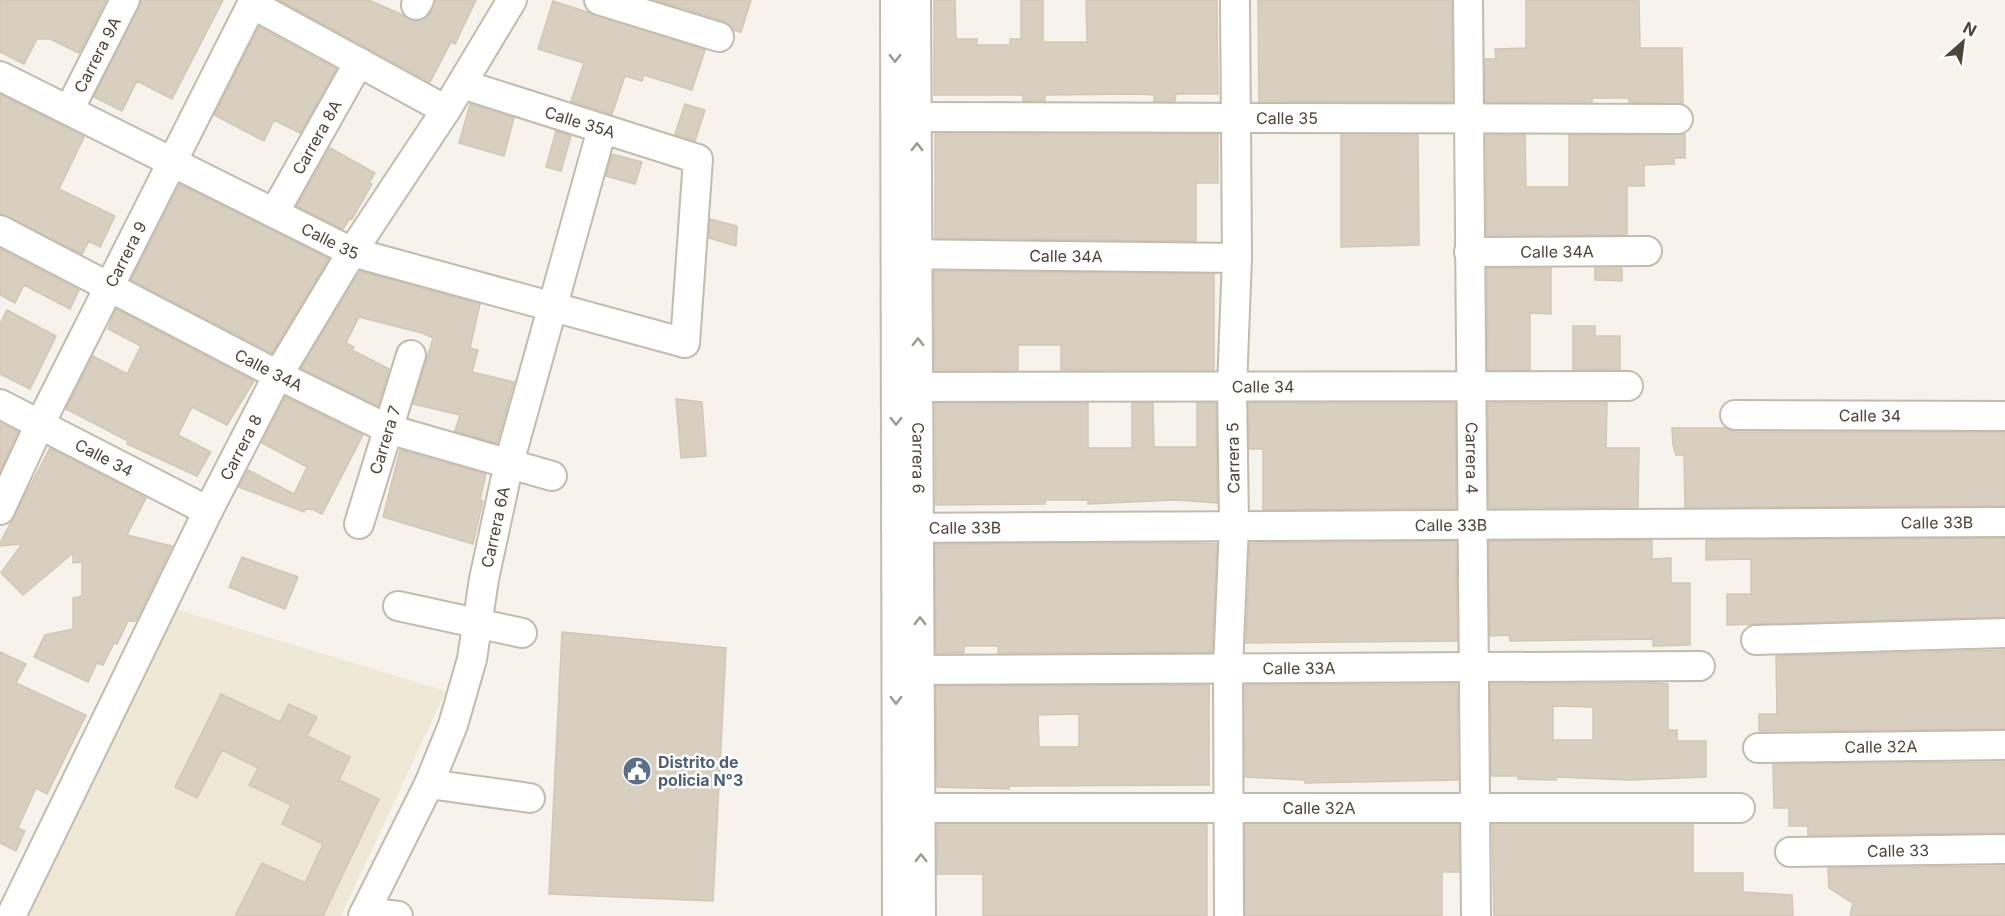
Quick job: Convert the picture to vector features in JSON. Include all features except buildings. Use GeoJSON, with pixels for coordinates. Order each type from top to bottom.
{"type":"FeatureCollection","features":[{"type":"Feature","properties":{"kind":"street","name":"Carrera 9A"},"geometry":{"type":"LineString","coordinates":[[69,110],[126,0]]}},
{"type":"Feature","properties":{"kind":"street","name":"Carrera 8"},"geometry":{"type":"LineString","coordinates":[[11,916],[208,511],[278,375],[352,252],[447,110],[512,0]]}},
{"type":"Feature","properties":{"kind":"street"},"geometry":{"type":"LineString","coordinates":[[600,0],[719,37]]}},
{"type":"Feature","properties":{"kind":"street","name":"Carrera 6"},"geometry":{"type":"LineString","coordinates":[[895,0],[906,117]]}},
{"type":"Feature","properties":{"kind":"street","name":"Carrera 6"},"geometry":{"type":"LineString","coordinates":[[916,0],[906,117],[908,670],[909,808],[921,916]]}},
{"type":"Feature","properties":{"kind":"street","name":"Carrera 5"},"geometry":{"type":"LineString","coordinates":[[1229,916],[1228,669],[1234,526],[1232,387],[1238,258],[1235,0]]}},
{"type":"Feature","properties":{"kind":"street","name":"Carrera 4"},"geometry":{"type":"LineString","coordinates":[[1468,0],[1469,386],[1475,668],[1476,916]]}},
{"type":"Feature","properties":{"kind":"street"},"geometry":{"type":"LineString","coordinates":[[253,2],[447,110]]}},
{"type":"Feature","properties":{"kind":"street","name":"Carrera 9"},"geometry":{"type":"LineString","coordinates":[[0,510],[40,424],[253,2]]}},
{"type":"Feature","properties":{"kind":"street","name":"Carrera 8A"},"geometry":{"type":"LineString","coordinates":[[274,213],[359,62]]}},
{"type":"Feature","properties":{"kind":"street","name":"Calle 35"},"geometry":{"type":"LineString","coordinates":[[0,76],[352,252],[685,343]]}},
{"type":"Feature","properties":{"kind":"street","name":"Calle 35A"},"geometry":{"type":"LineString","coordinates":[[462,84],[698,159],[685,343]]}},
{"type":"Feature","properties":{"kind":"street","name":"Calle 35"},"geometry":{"type":"LineString","coordinates":[[906,117],[1678,119]]}},
{"type":"Feature","properties":{"kind":"street","name":"Carrera 6A"},"geometry":{"type":"LineString","coordinates":[[364,914],[429,784],[453,724],[472,659],[477,622],[509,464],[555,308],[602,129]]}},
{"type":"Feature","properties":{"kind":"street","name":"Calle 34A"},"geometry":{"type":"LineString","coordinates":[[0,230],[278,375],[388,429],[552,476]]}},
{"type":"Feature","properties":{"kind":"street","name":"Calle 34A"},"geometry":{"type":"LineString","coordinates":[[1469,252],[1647,251]]}},
{"type":"Feature","properties":{"kind":"street","name":"Calle 34A"},"geometry":{"type":"LineString","coordinates":[[906,254],[1238,258]]}},
{"type":"Feature","properties":{"kind":"street","name":"Carrera 7"},"geometry":{"type":"LineString","coordinates":[[359,524],[411,355]]}},
{"type":"Feature","properties":{"kind":"street","name":"Calle 34"},"geometry":{"type":"LineString","coordinates":[[907,387],[1628,386]]}},
{"type":"Feature","properties":{"kind":"street","name":"Calle 34"},"geometry":{"type":"LineString","coordinates":[[0,404],[208,511]]}},
{"type":"Feature","properties":{"kind":"street","name":"Calle 34"},"geometry":{"type":"LineString","coordinates":[[1735,415],[2005,416]]}},
{"type":"Feature","properties":{"kind":"street","name":"Calle 33B"},"geometry":{"type":"LineString","coordinates":[[908,528],[2005,522]]}},
{"type":"Feature","properties":{"kind":"street"},"geometry":{"type":"LineString","coordinates":[[398,606],[522,633]]}},
{"type":"Feature","properties":{"kind":"street"},"geometry":{"type":"LineString","coordinates":[[1756,640],[2005,633]]}},
{"type":"Feature","properties":{"kind":"street","name":"Calle 33A"},"geometry":{"type":"LineString","coordinates":[[908,670],[1700,666]]}},
{"type":"Feature","properties":{"kind":"street","name":"Calle 32A"},"geometry":{"type":"LineString","coordinates":[[1758,748],[2005,745]]}},
{"type":"Feature","properties":{"kind":"street"},"geometry":{"type":"LineString","coordinates":[[429,784],[530,798]]}},
{"type":"Feature","properties":{"kind":"street","name":"Carrera 6"},"geometry":{"type":"LineString","coordinates":[[897,916],[909,808]]}},
{"type":"Feature","properties":{"kind":"street","name":"Calle 32A"},"geometry":{"type":"LineString","coordinates":[[909,808],[1740,808]]}},
{"type":"Feature","properties":{"kind":"street","name":"Calle 33"},"geometry":{"type":"LineString","coordinates":[[1790,852],[2005,849]]}},
{"type":"Feature","properties":{"kind":"street"},"geometry":{"type":"LineString","coordinates":[[364,914],[398,916]]}},
{"type":"Feature","properties":{"kind":"shaded area"},"geometry":{"type":"Polygon","coordinates":[[[175,609],[446,691],[341,916],[28,916],[175,609]]]}},
{"type":"Feature","properties":{"kind":"place","name":"Distrito de policia N°3"},"geometry":{"type":"Point","coordinates":[637,771]}}]}
